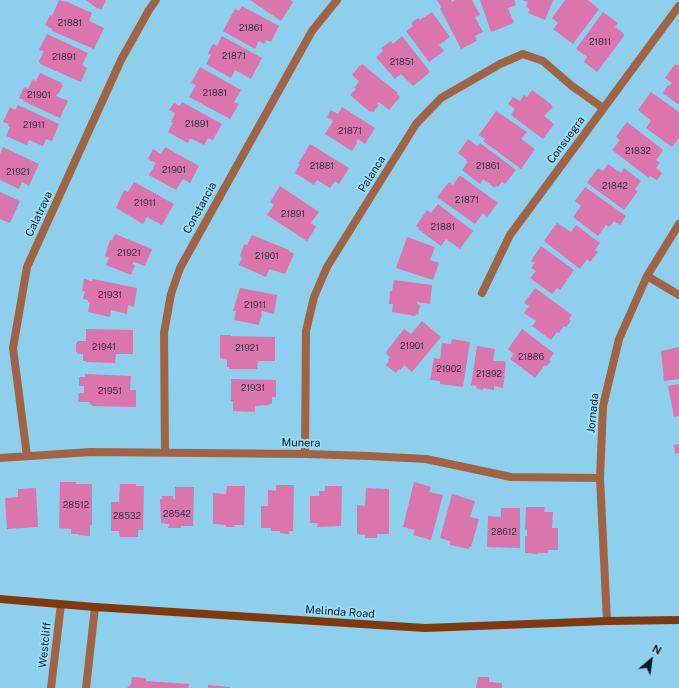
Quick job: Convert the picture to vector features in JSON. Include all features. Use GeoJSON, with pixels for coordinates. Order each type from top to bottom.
{"type":"FeatureCollection","features":[{"type":"Feature","properties":{"kind":"main road","name":"Melinda Road"},"geometry":{"type":"LineString","coordinates":[[0,599],[95,607],[425,628],[607,621],[679,620]]}},
{"type":"Feature","properties":{"kind":"street","name":"Calatrava"},"geometry":{"type":"LineString","coordinates":[[27,456],[13,348],[27,267],[121,60],[156,0]]}},
{"type":"Feature","properties":{"kind":"street","name":"Constancia"},"geometry":{"type":"LineString","coordinates":[[165,452],[164,333],[170,294],[180,268],[198,234],[312,31],[337,0]]}},
{"type":"Feature","properties":{"kind":"street","name":"Consuegra"},"geometry":{"type":"LineString","coordinates":[[482,293],[510,235],[679,6]]}},
{"type":"Feature","properties":{"kind":"street","name":"Palanca"},"geometry":{"type":"LineString","coordinates":[[305,454],[306,331],[314,297],[327,267],[416,124],[441,98],[500,64],[523,54],[543,61],[572,86],[603,108]]}},
{"type":"Feature","properties":{"kind":"street","name":"Jornada"},"geometry":{"type":"LineString","coordinates":[[607,621],[600,478],[603,406],[619,339],[647,276],[679,224]]}},
{"type":"Feature","properties":{"kind":"street"},"geometry":{"type":"LineString","coordinates":[[647,276],[679,295]]}},
{"type":"Feature","properties":{"kind":"street","name":"Munera"},"geometry":{"type":"LineString","coordinates":[[0,458],[91,452],[305,454],[426,459],[511,477],[600,478]]}},
{"type":"Feature","properties":{"kind":"street","name":"Westcliff"},"geometry":{"type":"LineString","coordinates":[[51,688],[61,604]]}},
{"type":"Feature","properties":{"kind":"street"},"geometry":{"type":"LineString","coordinates":[[86,688],[95,607]]}},
{"type":"Feature","properties":{"kind":"building"},"geometry":{"type":"Polygon","coordinates":[[[59,0],[65,1],[92,13],[89,21],[104,28],[94,49],[52,31],[52,29],[45,25],[50,15],[52,16],[59,0]]]}},
{"type":"Feature","properties":{"kind":"building"},"geometry":{"type":"Polygon","coordinates":[[[86,0],[105,0],[106,1],[101,10],[86,0]]]}},
{"type":"Feature","properties":{"kind":"building"},"geometry":{"type":"Polygon","coordinates":[[[250,0],[291,0],[293,2],[281,21],[250,0]]]}},
{"type":"Feature","properties":{"kind":"building"},"geometry":{"type":"Polygon","coordinates":[[[437,0],[451,0],[452,2],[455,0],[472,0],[480,15],[475,17],[483,32],[475,36],[477,41],[461,49],[437,0]]]}},
{"type":"Feature","properties":{"kind":"building"},"geometry":{"type":"Polygon","coordinates":[[[480,0],[514,0],[516,5],[508,8],[514,23],[491,32],[480,0]]]}},
{"type":"Feature","properties":{"kind":"building"},"geometry":{"type":"Polygon","coordinates":[[[522,0],[553,0],[545,20],[528,13],[530,9],[526,7],[528,2],[522,0]]]}},
{"type":"Feature","properties":{"kind":"building"},"geometry":{"type":"Polygon","coordinates":[[[565,0],[588,0],[599,9],[573,44],[553,29],[558,23],[552,18],[565,0]]]}},
{"type":"Feature","properties":{"kind":"building"},"geometry":{"type":"Polygon","coordinates":[[[242,6],[279,26],[271,42],[266,40],[264,44],[259,41],[255,49],[223,31],[235,9],[239,11],[242,6]]]}},
{"type":"Feature","properties":{"kind":"building"},"geometry":{"type":"Polygon","coordinates":[[[432,12],[450,37],[439,45],[444,51],[429,62],[406,31],[413,26],[411,23],[418,18],[420,20],[432,12]]]}},
{"type":"Feature","properties":{"kind":"building"},"geometry":{"type":"Polygon","coordinates":[[[603,12],[618,23],[615,27],[623,33],[624,36],[597,72],[584,62],[587,57],[576,49],[603,12]]]}},
{"type":"Feature","properties":{"kind":"building"},"geometry":{"type":"Polygon","coordinates":[[[47,34],[88,53],[82,65],[87,68],[81,82],[40,64],[39,61],[44,51],[39,50],[47,34]]]}},
{"type":"Feature","properties":{"kind":"building"},"geometry":{"type":"Polygon","coordinates":[[[222,36],[262,58],[251,79],[235,70],[231,78],[206,64],[211,55],[208,53],[213,44],[217,46],[222,36]]]}},
{"type":"Feature","properties":{"kind":"building"},"geometry":{"type":"Polygon","coordinates":[[[402,36],[430,72],[413,86],[401,74],[395,79],[376,57],[383,51],[381,48],[391,41],[393,44],[402,36]]]}},
{"type":"Feature","properties":{"kind":"building"},"geometry":{"type":"Polygon","coordinates":[[[362,64],[398,93],[397,94],[400,97],[389,110],[379,102],[377,104],[379,105],[373,112],[370,112],[350,95],[356,89],[354,88],[359,81],[352,75],[362,64]]]}},
{"type":"Feature","properties":{"kind":"building"},"geometry":{"type":"Polygon","coordinates":[[[675,64],[679,66],[679,105],[663,93],[668,85],[669,86],[672,83],[665,78],[675,64]]]}},
{"type":"Feature","properties":{"kind":"building"},"geometry":{"type":"Polygon","coordinates":[[[200,67],[241,90],[234,102],[239,104],[230,119],[189,97],[196,85],[191,83],[200,67]]]}},
{"type":"Feature","properties":{"kind":"building"},"geometry":{"type":"Polygon","coordinates":[[[40,73],[62,83],[61,85],[63,85],[56,96],[68,101],[60,118],[19,98],[24,87],[28,89],[33,79],[36,81],[40,73]]]}},
{"type":"Feature","properties":{"kind":"building"},"geometry":{"type":"Polygon","coordinates":[[[532,90],[553,107],[544,116],[554,124],[543,139],[511,115],[515,109],[508,104],[513,97],[520,101],[524,95],[527,97],[532,90]]]}},
{"type":"Feature","properties":{"kind":"building"},"geometry":{"type":"Polygon","coordinates":[[[651,92],[679,112],[679,138],[672,147],[646,128],[651,121],[638,110],[651,92]]]}},
{"type":"Feature","properties":{"kind":"building"},"geometry":{"type":"Polygon","coordinates":[[[182,102],[222,124],[213,140],[208,138],[204,145],[190,138],[188,143],[168,132],[173,123],[171,122],[175,113],[169,110],[174,103],[180,106],[182,102]]]}},
{"type":"Feature","properties":{"kind":"building"},"geometry":{"type":"Polygon","coordinates":[[[18,105],[59,124],[52,141],[46,139],[43,146],[29,140],[27,145],[6,136],[10,127],[8,126],[9,124],[3,122],[10,107],[15,110],[18,105]]]}},
{"type":"Feature","properties":{"kind":"building"},"geometry":{"type":"Polygon","coordinates":[[[342,107],[375,128],[365,144],[358,139],[352,151],[325,134],[333,121],[327,117],[331,110],[338,114],[342,107]]]}},
{"type":"Feature","properties":{"kind":"building"},"geometry":{"type":"Polygon","coordinates":[[[496,111],[527,132],[521,139],[535,149],[521,169],[483,141],[485,139],[479,135],[496,111]]]}},
{"type":"Feature","properties":{"kind":"building"},"geometry":{"type":"Polygon","coordinates":[[[627,122],[662,149],[663,151],[656,160],[660,163],[656,168],[662,173],[657,180],[650,176],[649,178],[612,150],[620,140],[616,137],[627,122]]]}},
{"type":"Feature","properties":{"kind":"building"},"geometry":{"type":"Polygon","coordinates":[[[468,139],[477,146],[480,143],[516,170],[505,184],[502,182],[495,188],[483,179],[480,184],[462,170],[468,162],[458,153],[468,139]]]}},
{"type":"Feature","properties":{"kind":"building"},"geometry":{"type":"Polygon","coordinates":[[[310,144],[349,168],[339,184],[335,181],[330,188],[317,180],[314,185],[295,173],[300,164],[298,164],[310,144]]]}},
{"type":"Feature","properties":{"kind":"building"},"geometry":{"type":"Polygon","coordinates":[[[3,147],[39,164],[29,186],[22,182],[19,189],[0,180],[0,154],[3,147]]]}},
{"type":"Feature","properties":{"kind":"building"},"geometry":{"type":"Polygon","coordinates":[[[165,147],[199,166],[190,183],[183,179],[176,190],[149,175],[156,163],[148,159],[153,149],[161,154],[165,147]]]}},
{"type":"Feature","properties":{"kind":"building"},"geometry":{"type":"Polygon","coordinates":[[[608,164],[621,173],[624,168],[641,181],[635,189],[638,191],[624,210],[587,183],[598,168],[603,171],[608,164]]]}},
{"type":"Feature","properties":{"kind":"building"},"geometry":{"type":"Polygon","coordinates":[[[459,176],[498,203],[487,217],[483,213],[475,224],[437,197],[449,182],[453,185],[459,176]]]}},
{"type":"Feature","properties":{"kind":"building"},"geometry":{"type":"Polygon","coordinates":[[[134,182],[174,204],[162,225],[147,217],[143,224],[116,208],[124,190],[128,192],[134,182]]]}},
{"type":"Feature","properties":{"kind":"building"},"geometry":{"type":"Polygon","coordinates":[[[280,186],[319,212],[311,223],[316,227],[307,241],[267,215],[274,205],[270,202],[280,186]]]}},
{"type":"Feature","properties":{"kind":"building"},"geometry":{"type":"Polygon","coordinates":[[[585,187],[626,216],[620,225],[614,221],[609,227],[606,225],[598,236],[573,217],[581,206],[575,201],[585,187]]]}},
{"type":"Feature","properties":{"kind":"building"},"geometry":{"type":"Polygon","coordinates":[[[0,192],[20,201],[10,223],[0,219],[0,192]]]}},
{"type":"Feature","properties":{"kind":"building"},"geometry":{"type":"Polygon","coordinates":[[[438,204],[473,231],[460,249],[446,239],[441,246],[416,226],[427,210],[431,213],[438,204]]]}},
{"type":"Feature","properties":{"kind":"building"},"geometry":{"type":"Polygon","coordinates":[[[557,223],[571,232],[576,225],[600,243],[595,250],[598,252],[590,262],[587,259],[580,269],[544,241],[557,223]]]}},
{"type":"Feature","properties":{"kind":"building"},"geometry":{"type":"Polygon","coordinates":[[[115,234],[152,249],[145,266],[134,262],[132,264],[135,265],[131,275],[106,265],[109,258],[105,256],[110,240],[112,240],[115,234]]]}},
{"type":"Feature","properties":{"kind":"building"},"geometry":{"type":"Polygon","coordinates":[[[252,235],[289,250],[294,254],[285,274],[269,269],[266,277],[239,265],[244,244],[247,245],[252,235]]]}},
{"type":"Feature","properties":{"kind":"building"},"geometry":{"type":"Polygon","coordinates":[[[407,237],[435,247],[430,260],[439,263],[433,280],[396,268],[407,237]]]}},
{"type":"Feature","properties":{"kind":"building"},"geometry":{"type":"Polygon","coordinates":[[[541,246],[574,270],[560,290],[557,288],[552,294],[530,278],[536,271],[531,268],[535,263],[531,261],[541,246]]]}},
{"type":"Feature","properties":{"kind":"building"},"geometry":{"type":"Polygon","coordinates":[[[84,279],[92,281],[93,279],[137,288],[134,307],[128,305],[127,314],[111,310],[110,317],[88,312],[90,302],[83,299],[85,291],[82,291],[84,279]]]}},
{"type":"Feature","properties":{"kind":"building"},"geometry":{"type":"Polygon","coordinates":[[[394,280],[432,285],[430,304],[417,302],[417,304],[420,305],[418,315],[416,314],[415,316],[392,312],[393,304],[389,304],[390,291],[392,291],[394,280]]]}},
{"type":"Feature","properties":{"kind":"building"},"geometry":{"type":"Polygon","coordinates":[[[240,288],[277,295],[274,314],[262,311],[259,325],[234,320],[236,311],[233,311],[240,288]]]}},
{"type":"Feature","properties":{"kind":"building"},"geometry":{"type":"Polygon","coordinates":[[[535,288],[572,315],[569,319],[571,321],[566,327],[564,326],[559,333],[557,332],[551,340],[532,326],[536,321],[524,313],[529,306],[524,303],[535,288]]]}},
{"type":"Feature","properties":{"kind":"building"},"geometry":{"type":"Polygon","coordinates":[[[422,321],[441,337],[412,372],[404,365],[396,373],[386,365],[390,357],[386,354],[386,352],[404,329],[411,334],[422,321]]]}},
{"type":"Feature","properties":{"kind":"building"},"geometry":{"type":"Polygon","coordinates":[[[86,329],[133,330],[133,354],[116,354],[115,363],[83,361],[83,354],[78,354],[76,351],[76,344],[78,341],[86,341],[86,329]]]}},
{"type":"Feature","properties":{"kind":"building"},"geometry":{"type":"Polygon","coordinates":[[[522,329],[554,353],[549,360],[551,361],[547,366],[545,365],[535,378],[510,359],[514,354],[508,349],[522,329]]]}},
{"type":"Feature","properties":{"kind":"building"},"geometry":{"type":"Polygon","coordinates":[[[220,335],[275,337],[275,361],[258,361],[257,369],[229,369],[229,367],[227,367],[227,360],[220,358],[220,335]]]}},
{"type":"Feature","properties":{"kind":"building"},"geometry":{"type":"Polygon","coordinates":[[[452,339],[470,342],[463,387],[440,384],[440,381],[430,380],[434,358],[440,359],[442,343],[451,344],[452,339]]]}},
{"type":"Feature","properties":{"kind":"building"},"geometry":{"type":"Polygon","coordinates":[[[477,346],[495,349],[493,361],[505,361],[503,388],[494,386],[494,390],[483,388],[483,390],[476,388],[477,386],[471,385],[477,346]]]}},
{"type":"Feature","properties":{"kind":"building"},"geometry":{"type":"Polygon","coordinates":[[[679,347],[679,379],[664,381],[661,351],[679,347]]]}},
{"type":"Feature","properties":{"kind":"building"},"geometry":{"type":"Polygon","coordinates":[[[85,374],[131,376],[130,390],[136,390],[136,407],[92,406],[89,402],[78,402],[79,393],[84,393],[84,386],[79,386],[79,377],[85,377],[85,374]]]}},
{"type":"Feature","properties":{"kind":"building"},"geometry":{"type":"Polygon","coordinates":[[[231,379],[276,380],[276,397],[272,397],[272,404],[255,406],[255,412],[233,411],[233,401],[231,401],[231,379]]]}},
{"type":"Feature","properties":{"kind":"building"},"geometry":{"type":"Polygon","coordinates":[[[679,384],[679,416],[674,417],[668,386],[679,384]]]}},
{"type":"Feature","properties":{"kind":"building"},"geometry":{"type":"Polygon","coordinates":[[[679,444],[679,453],[675,454],[674,445],[679,444]]]}},
{"type":"Feature","properties":{"kind":"building"},"geometry":{"type":"Polygon","coordinates":[[[60,482],[92,484],[92,525],[90,525],[90,536],[71,534],[71,529],[59,528],[60,482]]]}},
{"type":"Feature","properties":{"kind":"building"},"geometry":{"type":"Polygon","coordinates":[[[414,482],[431,487],[429,492],[443,495],[431,540],[413,535],[415,530],[403,527],[414,482]]]}},
{"type":"Feature","properties":{"kind":"building"},"geometry":{"type":"Polygon","coordinates":[[[120,484],[136,484],[136,486],[144,486],[143,530],[138,530],[138,537],[120,537],[119,531],[111,531],[111,502],[119,502],[120,484]]]}},
{"type":"Feature","properties":{"kind":"building"},"geometry":{"type":"Polygon","coordinates":[[[276,485],[294,485],[293,531],[289,531],[289,534],[280,533],[280,531],[271,531],[271,528],[261,528],[261,506],[268,506],[268,490],[276,491],[276,485]]]}},
{"type":"Feature","properties":{"kind":"building"},"geometry":{"type":"Polygon","coordinates":[[[227,486],[245,486],[244,525],[226,527],[226,525],[213,524],[213,493],[226,494],[227,486]]]}},
{"type":"Feature","properties":{"kind":"building"},"geometry":{"type":"Polygon","coordinates":[[[325,486],[342,486],[341,526],[317,527],[318,523],[310,523],[310,496],[319,496],[319,491],[325,491],[325,486]]]}},
{"type":"Feature","properties":{"kind":"building"},"geometry":{"type":"Polygon","coordinates":[[[175,487],[194,487],[193,526],[168,528],[169,524],[161,523],[160,499],[162,499],[162,496],[173,496],[173,499],[175,500],[175,487]]]}},
{"type":"Feature","properties":{"kind":"building"},"geometry":{"type":"Polygon","coordinates":[[[36,488],[38,527],[7,529],[5,498],[18,497],[18,489],[36,488]]]}},
{"type":"Feature","properties":{"kind":"building"},"geometry":{"type":"Polygon","coordinates":[[[366,488],[389,489],[389,534],[377,534],[377,538],[365,538],[365,535],[357,534],[357,505],[365,506],[366,488]]]}},
{"type":"Feature","properties":{"kind":"building"},"geometry":{"type":"Polygon","coordinates":[[[452,494],[475,501],[470,517],[479,519],[471,547],[469,547],[469,549],[450,545],[450,541],[440,538],[452,494]]]}},
{"type":"Feature","properties":{"kind":"building"},"geometry":{"type":"Polygon","coordinates":[[[526,507],[545,507],[544,512],[553,512],[552,528],[558,528],[558,550],[548,550],[548,553],[537,554],[525,553],[525,536],[527,536],[527,530],[525,530],[526,507]]]}},
{"type":"Feature","properties":{"kind":"building"},"geometry":{"type":"Polygon","coordinates":[[[501,508],[520,508],[520,548],[487,547],[488,516],[501,517],[501,508]]]}},
{"type":"Feature","properties":{"kind":"building"},"geometry":{"type":"Polygon","coordinates":[[[132,677],[146,678],[146,681],[189,684],[188,688],[127,688],[131,684],[132,677]]]}},
{"type":"Feature","properties":{"kind":"building"},"geometry":{"type":"Polygon","coordinates":[[[478,677],[489,677],[489,682],[502,683],[502,688],[476,688],[478,677]]]}},
{"type":"Feature","properties":{"kind":"building"},"geometry":{"type":"Polygon","coordinates":[[[208,685],[230,687],[230,688],[208,688],[208,685]]]}}]}
